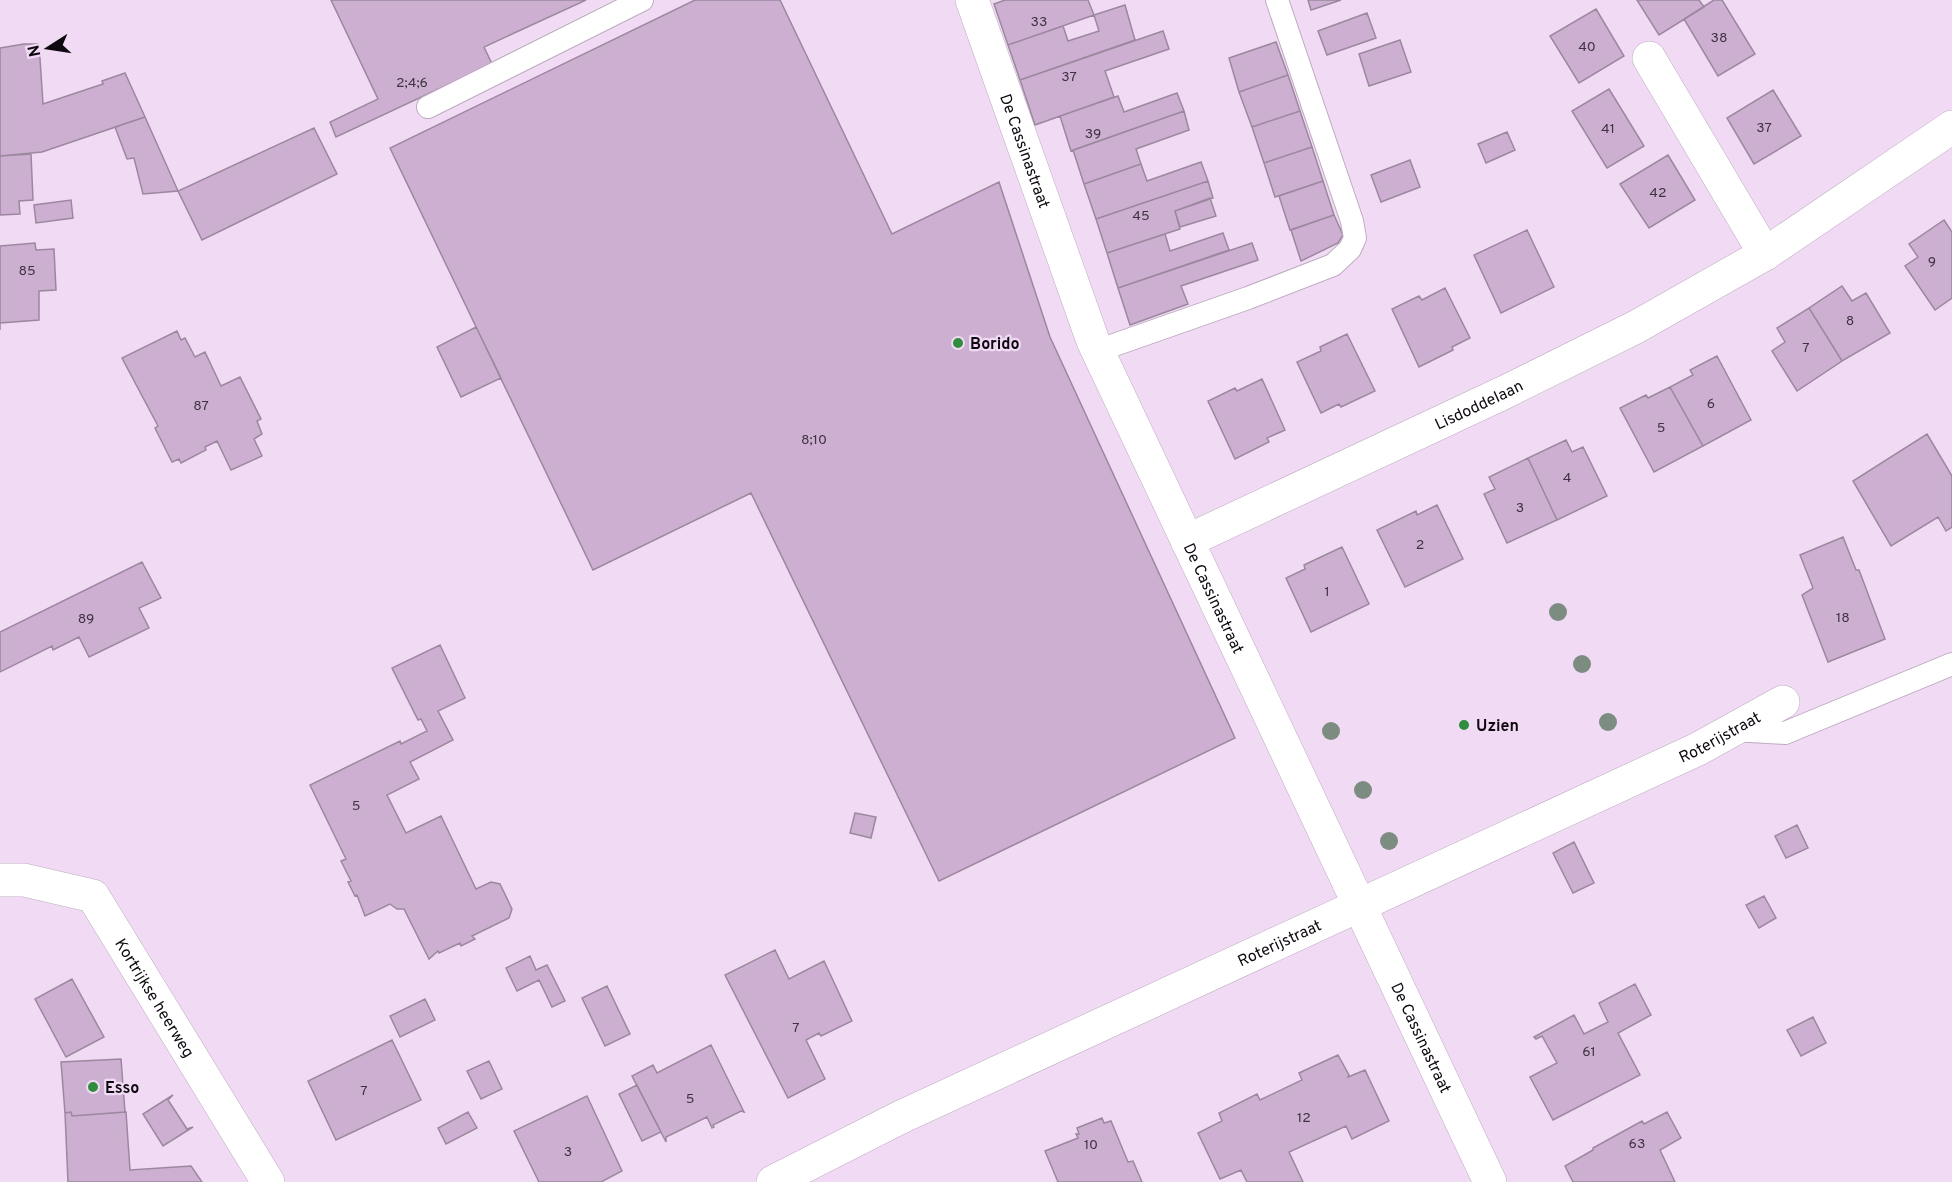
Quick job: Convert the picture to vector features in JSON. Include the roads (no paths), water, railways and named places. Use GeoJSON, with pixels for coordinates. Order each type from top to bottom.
{"type":"FeatureCollection","features":[{"type":"Feature","properties":{"kind":"street","name":"De Cassinastraat"},"geometry":{"type":"LineString","coordinates":[[972,0],[1097,351],[1490,1182]]}},
{"type":"Feature","properties":{"kind":"street"},"geometry":{"type":"LineString","coordinates":[[1649,57],[1765,254]]}},
{"type":"Feature","properties":{"kind":"street","name":"Lisdoddelaan"},"geometry":{"type":"LineString","coordinates":[[1187,541],[1524,383],[1636,327],[1765,254],[1952,127]]}},
{"type":"Feature","properties":{"kind":"street","name":"Roterijstraat"},"geometry":{"type":"LineString","coordinates":[[773,1182],[901,1117],[1698,749],[1783,702]]}},
{"type":"Feature","properties":{"kind":"street","name":"Kortrijkse heerweg"},"geometry":{"type":"LineString","coordinates":[[0,880],[24,880],[93,896],[268,1182]]}},
{"type":"Feature","properties":{"kind":"lane"},"geometry":{"type":"LineString","coordinates":[[428,107],[642,0]]}},
{"type":"Feature","properties":{"kind":"lane"},"geometry":{"type":"LineString","coordinates":[[1097,351],[1248,298],[1333,265],[1350,249],[1355,238],[1347,203],[1277,0]]}},
{"type":"Feature","properties":{"kind":"lane"},"geometry":{"type":"LineString","coordinates":[[1732,730],[1785,733],[1952,664]]}},
{"type":"Feature","properties":{"kind":"place","name":"Borido"},"geometry":{"type":"Point","coordinates":[958,343]}},
{"type":"Feature","properties":{"kind":"place","name":"Uzien"},"geometry":{"type":"Point","coordinates":[1464,725]}},
{"type":"Feature","properties":{"kind":"place","name":"Esso"},"geometry":{"type":"Point","coordinates":[93,1087]}}]}
